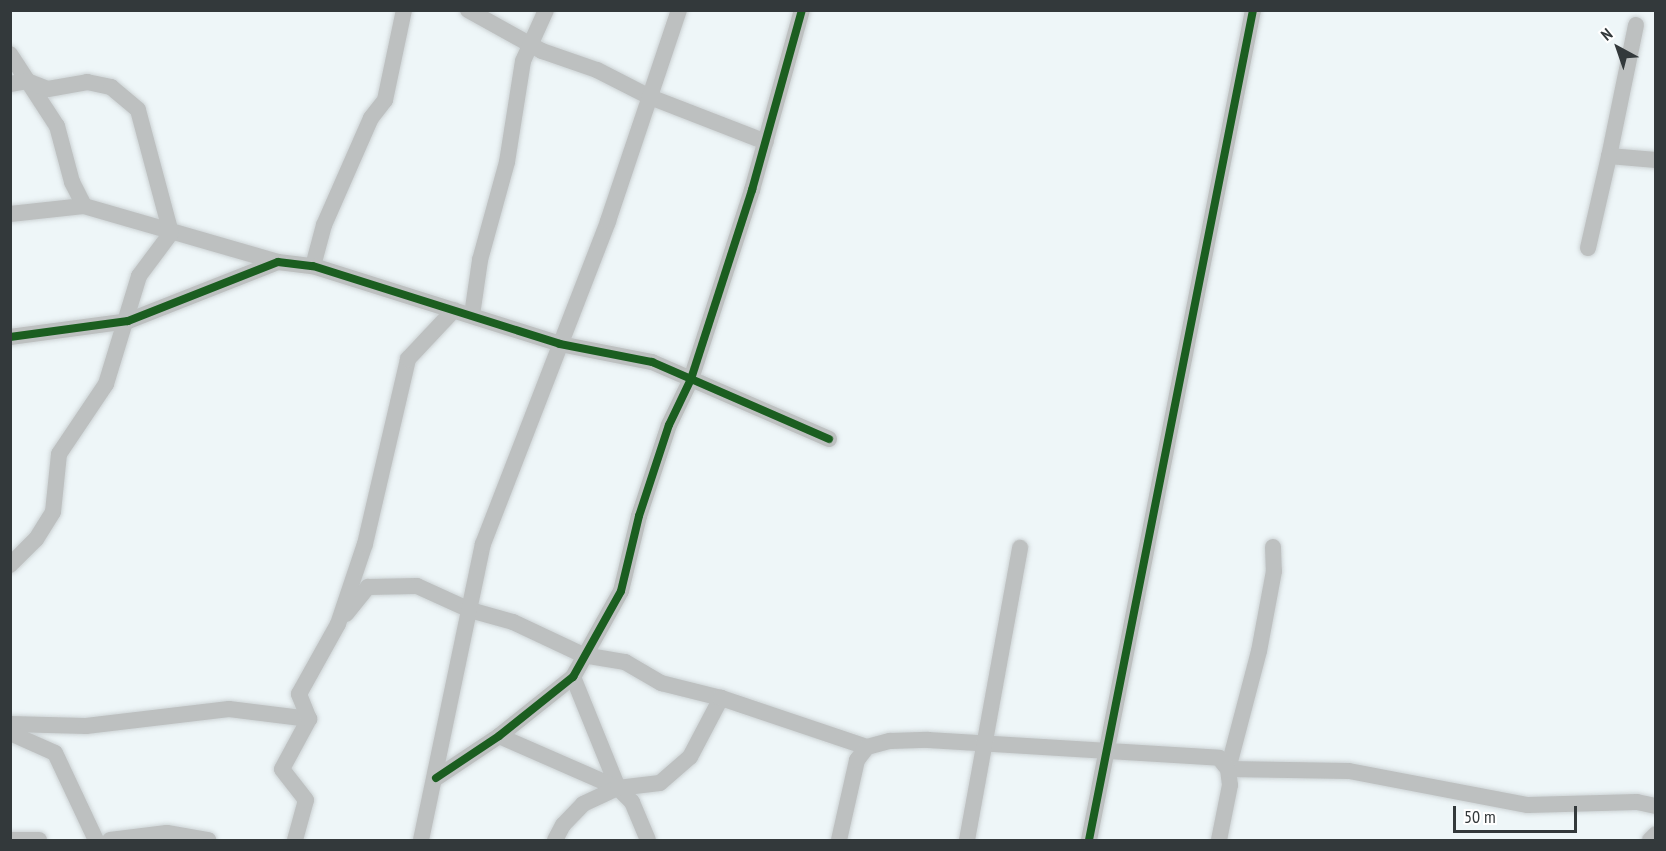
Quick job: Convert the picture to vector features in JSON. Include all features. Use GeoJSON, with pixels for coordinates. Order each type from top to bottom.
{"type":"FeatureCollection","features":[{"type":"Feature","properties":{"kind":"street"},"geometry":{"type":"LineString","coordinates":[[313,266],[324,225],[371,118],[385,100],[405,10]]}},
{"type":"Feature","properties":{"kind":"street"},"geometry":{"type":"LineString","coordinates":[[468,10],[529,44],[597,70],[650,98],[766,142]]}},
{"type":"Feature","properties":{"kind":"street"},"geometry":{"type":"LineString","coordinates":[[472,315],[480,260],[507,162],[529,44],[546,10]]}},
{"type":"Feature","properties":{"kind":"street"},"geometry":{"type":"LineString","coordinates":[[421,840],[436,778],[483,544],[560,344],[650,98],[679,10]]}},
{"type":"Feature","properties":{"kind":"street"},"geometry":{"type":"LineString","coordinates":[[436,778],[499,736],[573,677],[583,655],[621,591],[662,445],[691,379],[766,142],[802,10]]}},
{"type":"Feature","properties":{"kind":"street"},"geometry":{"type":"LineString","coordinates":[[1089,840],[1109,750],[1253,10]]}},
{"type":"Feature","properties":{"kind":"street"},"geometry":{"type":"LineString","coordinates":[[1588,248],[1636,25]]}},
{"type":"Feature","properties":{"kind":"street"},"geometry":{"type":"LineString","coordinates":[[10,54],[57,126],[72,182],[84,206]]}},
{"type":"Feature","properties":{"kind":"street"},"geometry":{"type":"LineString","coordinates":[[10,84],[27,81],[48,89],[87,82],[111,87],[138,110],[171,233]]}},
{"type":"Feature","properties":{"kind":"street"},"geometry":{"type":"LineString","coordinates":[[1609,156],[1656,160]]}},
{"type":"Feature","properties":{"kind":"street"},"geometry":{"type":"LineString","coordinates":[[10,214],[84,206],[171,233],[278,262],[313,266],[560,344],[652,362],[829,439]]}},
{"type":"Feature","properties":{"kind":"street"},"geometry":{"type":"LineString","coordinates":[[10,565],[36,539],[53,512],[59,454],[106,384],[128,321],[139,276],[171,233]]}},
{"type":"Feature","properties":{"kind":"street"},"geometry":{"type":"LineString","coordinates":[[10,337],[128,321],[278,262]]}},
{"type":"Feature","properties":{"kind":"street"},"geometry":{"type":"LineString","coordinates":[[338,624],[365,544],[408,359],[454,310]]}},
{"type":"Feature","properties":{"kind":"street"},"geometry":{"type":"LineString","coordinates":[[1219,840],[1230,785],[1228,769],[1260,651],[1274,571],[1273,547]]}},
{"type":"Feature","properties":{"kind":"street"},"geometry":{"type":"LineString","coordinates":[[967,840],[982,744],[1020,548]]}},
{"type":"Feature","properties":{"kind":"street"},"geometry":{"type":"LineString","coordinates":[[309,719],[299,694],[338,624],[368,587],[417,586],[470,610],[513,622],[583,655],[625,662],[661,683],[721,698],[867,747],[890,741],[1109,750],[1219,758],[1228,769],[1349,771],[1528,804],[1637,802],[1656,806]]}},
{"type":"Feature","properties":{"kind":"street"},"geometry":{"type":"LineString","coordinates":[[573,677],[618,788]]}},
{"type":"Feature","properties":{"kind":"street"},"geometry":{"type":"LineString","coordinates":[[555,840],[563,825],[584,804],[618,788],[660,783],[690,757],[721,698]]}},
{"type":"Feature","properties":{"kind":"street"},"geometry":{"type":"LineString","coordinates":[[10,724],[86,726],[229,709],[309,719]]}},
{"type":"Feature","properties":{"kind":"street"},"geometry":{"type":"LineString","coordinates":[[295,840],[306,800],[282,769],[309,719]]}},
{"type":"Feature","properties":{"kind":"street"},"geometry":{"type":"LineString","coordinates":[[10,733],[55,753],[96,840]]}},
{"type":"Feature","properties":{"kind":"street"},"geometry":{"type":"LineString","coordinates":[[499,736],[618,788],[632,802],[648,840]]}},
{"type":"Feature","properties":{"kind":"street"},"geometry":{"type":"LineString","coordinates":[[839,840],[857,760],[867,747]]}},
{"type":"Feature","properties":{"kind":"street"},"geometry":{"type":"LineString","coordinates":[[110,840],[167,833],[208,840]]}},
{"type":"Feature","properties":{"kind":"street"},"geometry":{"type":"LineString","coordinates":[[1650,840],[1656,834]]}},
{"type":"Feature","properties":{"kind":"street"},"geometry":{"type":"LineString","coordinates":[[10,840],[39,840]]}},
{"type":"Feature","properties":{"kind":"cycle path"},"geometry":{"type":"LineString","coordinates":[[436,778],[499,736],[573,677],[621,591],[639,516],[669,425],[691,379],[752,190],[802,10]]}},
{"type":"Feature","properties":{"kind":"cycle path"},"geometry":{"type":"LineString","coordinates":[[1089,840],[1253,10]]}},
{"type":"Feature","properties":{"kind":"cycle path"},"geometry":{"type":"LineString","coordinates":[[10,337],[128,321],[278,262],[313,266],[560,344],[652,362],[829,439]]}}]}
